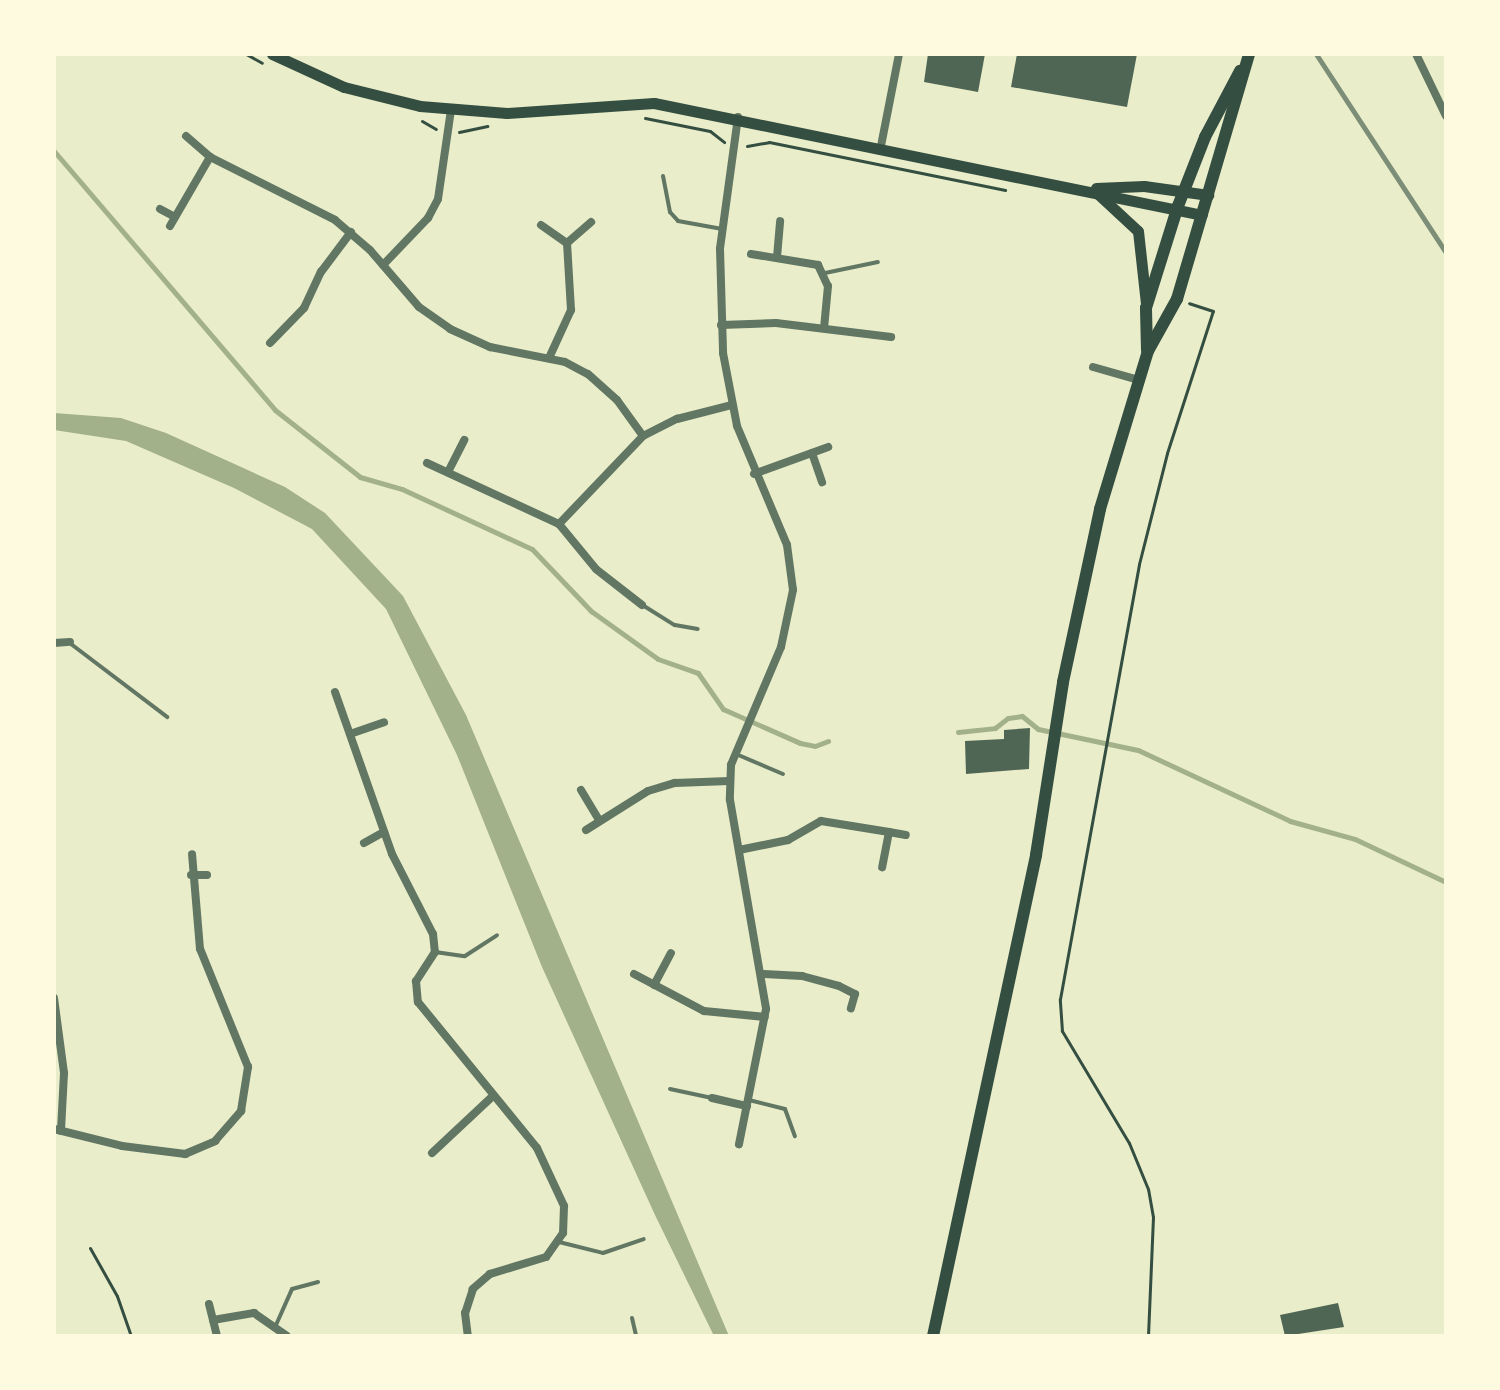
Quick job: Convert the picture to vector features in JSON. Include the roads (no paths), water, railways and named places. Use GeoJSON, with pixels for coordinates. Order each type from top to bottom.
{"type":"FeatureCollection","features":[{"type":"Feature","properties":{"kind":"main road"},"geometry":{"type":"LineString","coordinates":[[272,54],[344,87],[451,110],[527,113],[633,102],[738,117],[880,151],[1092,189],[1202,215]]}},
{"type":"Feature","properties":{"kind":"main road"},"geometry":{"type":"LineString","coordinates":[[1146,308],[1177,210],[1210,125],[1248,56]]}},
{"type":"Feature","properties":{"kind":"main road"},"geometry":{"type":"LineString","coordinates":[[933,1336],[1036,855],[1059,709],[1091,546],[1148,351],[1177,299],[1248,56]]}},
{"type":"Feature","properties":{"kind":"main road"},"geometry":{"type":"LineString","coordinates":[[1092,189],[1144,186],[1208,195]]}},
{"type":"Feature","properties":{"kind":"main road"},"geometry":{"type":"LineString","coordinates":[[1092,189],[1138,231],[1148,351]]}},
{"type":"Feature","properties":{"kind":"street"},"geometry":{"type":"LineString","coordinates":[[880,151],[899,54]]}},
{"type":"Feature","properties":{"kind":"street"},"geometry":{"type":"LineString","coordinates":[[1416,54],[1446,116]]}},
{"type":"Feature","properties":{"kind":"street"},"geometry":{"type":"LineString","coordinates":[[383,265],[435,205],[451,110]]}},
{"type":"Feature","properties":{"kind":"street"},"geometry":{"type":"LineString","coordinates":[[738,117],[722,229],[721,325],[732,405],[754,474],[787,545],[793,580],[786,633],[733,753],[729,781],[739,850],[764,974],[765,1017],[739,1144]]}},
{"type":"Feature","properties":{"kind":"street"},"geometry":{"type":"LineString","coordinates":[[186,136],[210,157],[330,217],[351,232],[419,307],[450,329],[490,347],[549,358],[597,381],[643,436]]}},
{"type":"Feature","properties":{"kind":"street"},"geometry":{"type":"LineString","coordinates":[[160,209],[173,222],[210,157]]}},
{"type":"Feature","properties":{"kind":"street"},"geometry":{"type":"LineString","coordinates":[[777,257],[780,221]]}},
{"type":"Feature","properties":{"kind":"street"},"geometry":{"type":"LineString","coordinates":[[567,243],[591,222]]}},
{"type":"Feature","properties":{"kind":"street"},"geometry":{"type":"LineString","coordinates":[[541,225],[567,243]]}},
{"type":"Feature","properties":{"kind":"street"},"geometry":{"type":"LineString","coordinates":[[270,343],[304,308],[321,272],[351,232]]}},
{"type":"Feature","properties":{"kind":"street"},"geometry":{"type":"LineString","coordinates":[[549,358],[571,310],[567,243]]}},
{"type":"Feature","properties":{"kind":"street"},"geometry":{"type":"LineString","coordinates":[[751,254],[813,262],[825,273],[824,328]]}},
{"type":"Feature","properties":{"kind":"street"},"geometry":{"type":"LineString","coordinates":[[721,325],[824,328],[891,337]]}},
{"type":"Feature","properties":{"kind":"street"},"geometry":{"type":"LineString","coordinates":[[1093,367],[1139,380]]}},
{"type":"Feature","properties":{"kind":"street"},"geometry":{"type":"LineString","coordinates":[[559,524],[643,436],[677,419],[732,405]]}},
{"type":"Feature","properties":{"kind":"street"},"geometry":{"type":"LineString","coordinates":[[448,472],[464,440]]}},
{"type":"Feature","properties":{"kind":"street"},"geometry":{"type":"LineString","coordinates":[[754,474],[828,447]]}},
{"type":"Feature","properties":{"kind":"street"},"geometry":{"type":"LineString","coordinates":[[812,453],[822,482]]}},
{"type":"Feature","properties":{"kind":"street"},"geometry":{"type":"LineString","coordinates":[[427,463],[559,524],[596,569],[642,605]]}},
{"type":"Feature","properties":{"kind":"street"},"geometry":{"type":"LineString","coordinates":[[54,643],[70,642]]}},
{"type":"Feature","properties":{"kind":"street"},"geometry":{"type":"LineString","coordinates":[[335,692],[384,832],[433,934],[435,952],[416,981],[418,1002],[537,1148],[555,1178],[566,1215],[559,1242],[536,1262],[483,1277],[466,1305],[468,1336]]}},
{"type":"Feature","properties":{"kind":"street"},"geometry":{"type":"LineString","coordinates":[[350,734],[384,722]]}},
{"type":"Feature","properties":{"kind":"street"},"geometry":{"type":"LineString","coordinates":[[586,830],[660,787],[729,781]]}},
{"type":"Feature","properties":{"kind":"street"},"geometry":{"type":"LineString","coordinates":[[581,790],[599,820]]}},
{"type":"Feature","properties":{"kind":"street"},"geometry":{"type":"LineString","coordinates":[[739,850],[788,840],[821,821],[906,835]]}},
{"type":"Feature","properties":{"kind":"street"},"geometry":{"type":"LineString","coordinates":[[364,843],[384,832]]}},
{"type":"Feature","properties":{"kind":"street"},"geometry":{"type":"LineString","coordinates":[[882,867],[889,832]]}},
{"type":"Feature","properties":{"kind":"street"},"geometry":{"type":"LineString","coordinates":[[54,998],[64,1073],[58,1130],[185,1154],[215,1141],[241,1111],[248,1067],[200,949],[191,875],[192,854]]}},
{"type":"Feature","properties":{"kind":"street"},"geometry":{"type":"LineString","coordinates":[[191,875],[207,875]]}},
{"type":"Feature","properties":{"kind":"street"},"geometry":{"type":"LineString","coordinates":[[654,985],[671,953]]}},
{"type":"Feature","properties":{"kind":"street"},"geometry":{"type":"LineString","coordinates":[[634,974],[704,1011],[765,1017]]}},
{"type":"Feature","properties":{"kind":"street"},"geometry":{"type":"LineString","coordinates":[[764,974],[802,976],[839,986],[855,994],[851,1008]]}},
{"type":"Feature","properties":{"kind":"street"},"geometry":{"type":"LineString","coordinates":[[432,1153],[493,1096]]}},
{"type":"Feature","properties":{"kind":"street"},"geometry":{"type":"LineString","coordinates":[[712,1098],[748,1103]]}},
{"type":"Feature","properties":{"kind":"street"},"geometry":{"type":"LineString","coordinates":[[209,1304],[217,1336]]}},
{"type":"Feature","properties":{"kind":"street"},"geometry":{"type":"LineString","coordinates":[[213,1320],[250,1312],[276,1325],[287,1336]]}},
{"type":"Feature","properties":{"kind":"lane"},"geometry":{"type":"LineString","coordinates":[[663,176],[670,212],[678,221],[722,229]]}},
{"type":"Feature","properties":{"kind":"lane"},"geometry":{"type":"LineString","coordinates":[[825,273],[878,262]]}},
{"type":"Feature","properties":{"kind":"lane"},"geometry":{"type":"LineString","coordinates":[[642,605],[675,625],[698,629]]}},
{"type":"Feature","properties":{"kind":"lane"},"geometry":{"type":"LineString","coordinates":[[70,642],[167,717]]}},
{"type":"Feature","properties":{"kind":"lane"},"geometry":{"type":"LineString","coordinates":[[733,753],[783,774]]}},
{"type":"Feature","properties":{"kind":"lane"},"geometry":{"type":"LineString","coordinates":[[435,952],[465,956],[497,935]]}},
{"type":"Feature","properties":{"kind":"lane"},"geometry":{"type":"LineString","coordinates":[[670,1089],[712,1098]]}},
{"type":"Feature","properties":{"kind":"lane"},"geometry":{"type":"LineString","coordinates":[[748,1103],[785,1109],[795,1136]]}},
{"type":"Feature","properties":{"kind":"lane"},"geometry":{"type":"LineString","coordinates":[[559,1242],[603,1253],[644,1239]]}},
{"type":"Feature","properties":{"kind":"lane"},"geometry":{"type":"LineString","coordinates":[[276,1325],[292,1289],[318,1282]]}},
{"type":"Feature","properties":{"kind":"lane"},"geometry":{"type":"LineString","coordinates":[[632,1318],[636,1336]]}},
{"type":"Feature","properties":{"kind":"waterway"},"geometry":{"type":"LineString","coordinates":[[54,151],[275,410],[360,477],[402,489],[532,549],[591,611],[658,659],[698,673],[723,709],[800,743],[815,746],[828,741]]}},
{"type":"Feature","properties":{"kind":"waterway"},"geometry":{"type":"LineString","coordinates":[[958,732],[995,728],[1008,718],[1022,716],[1038,729],[1138,750],[1290,821],[1355,839],[1446,882]]}},
{"type":"Feature","properties":{"kind":"railway"},"geometry":{"type":"LineString","coordinates":[[1316,54],[1446,253]]}}]}
